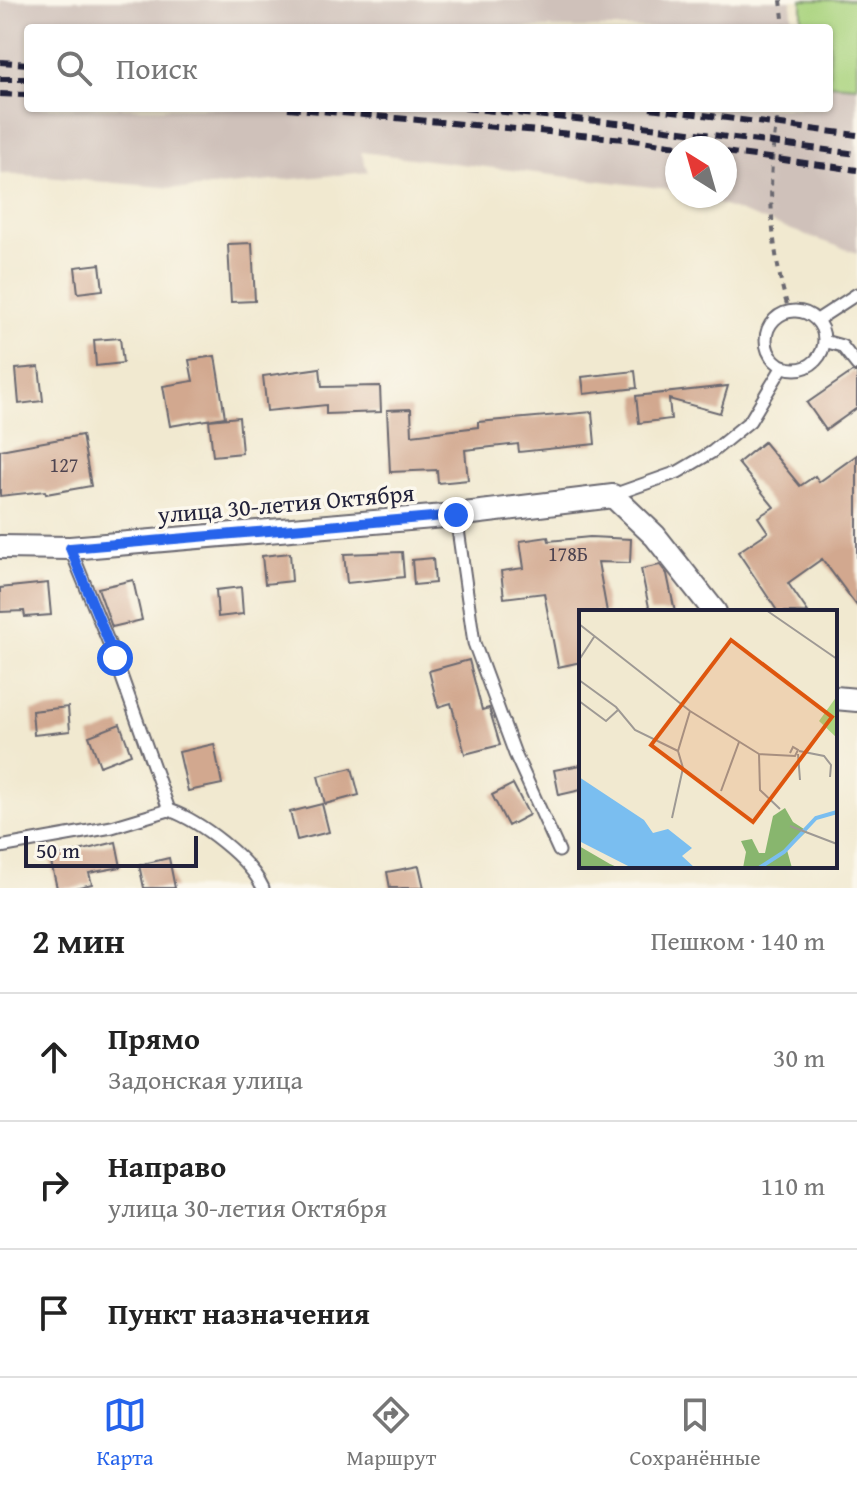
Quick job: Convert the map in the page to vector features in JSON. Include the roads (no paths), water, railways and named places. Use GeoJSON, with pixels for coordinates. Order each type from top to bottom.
{"type":"FeatureCollection","features":[{"type":"Feature","properties":{"kind":"street","name":"улица 30-летия Октября"},"geometry":{"type":"LineString","coordinates":[[0,547],[70,548],[456,515],[613,496]]}},
{"type":"Feature","properties":{"kind":"street"},"geometry":{"type":"LineString","coordinates":[[613,496],[655,536],[713,610]]}},
{"type":"Feature","properties":{"kind":"street"},"geometry":{"type":"LineString","coordinates":[[837,698],[857,700]]}},
{"type":"Feature","properties":{"kind":"lane"},"geometry":{"type":"LineString","coordinates":[[817,320],[857,294]]}},
{"type":"Feature","properties":{"kind":"lane"},"geometry":{"type":"LineString","coordinates":[[799,311],[817,320],[823,330],[824,341],[822,352],[815,361],[794,369],[773,359],[766,336],[778,316],[799,311]]}},
{"type":"Feature","properties":{"kind":"lane"},"geometry":{"type":"LineString","coordinates":[[824,341],[842,346],[857,365]]}},
{"type":"Feature","properties":{"kind":"lane"},"geometry":{"type":"LineString","coordinates":[[613,496],[678,472],[712,452],[750,421],[783,366]]}},
{"type":"Feature","properties":{"kind":"lane"},"geometry":{"type":"LineString","coordinates":[[456,515],[474,643],[515,754],[559,851]]}},
{"type":"Feature","properties":{"kind":"lane"},"geometry":{"type":"LineString","coordinates":[[70,548],[115,658],[169,810]]}},
{"type":"Feature","properties":{"kind":"lane"},"geometry":{"type":"LineString","coordinates":[[0,847],[112,827],[169,810],[188,817],[238,856],[263,888]]}},
{"type":"Feature","properties":{"kind":"railway"},"geometry":{"type":"LineString","coordinates":[[0,62],[24,64]]}},
{"type":"Feature","properties":{"kind":"railway"},"geometry":{"type":"LineString","coordinates":[[0,79],[24,79]]}},
{"type":"Feature","properties":{"kind":"railway"},"geometry":{"type":"LineString","coordinates":[[0,94],[24,95]]}},
{"type":"Feature","properties":{"kind":"railway"},"geometry":{"type":"LineString","coordinates":[[331,112],[665,144]]}},
{"type":"Feature","properties":{"kind":"railway"},"geometry":{"type":"LineString","coordinates":[[505,112],[628,124],[857,154]]}},
{"type":"Feature","properties":{"kind":"railway"},"geometry":{"type":"LineString","coordinates":[[681,112],[857,135]]}},
{"type":"Feature","properties":{"kind":"railway"},"geometry":{"type":"LineString","coordinates":[[737,154],[857,170]]}}]}
